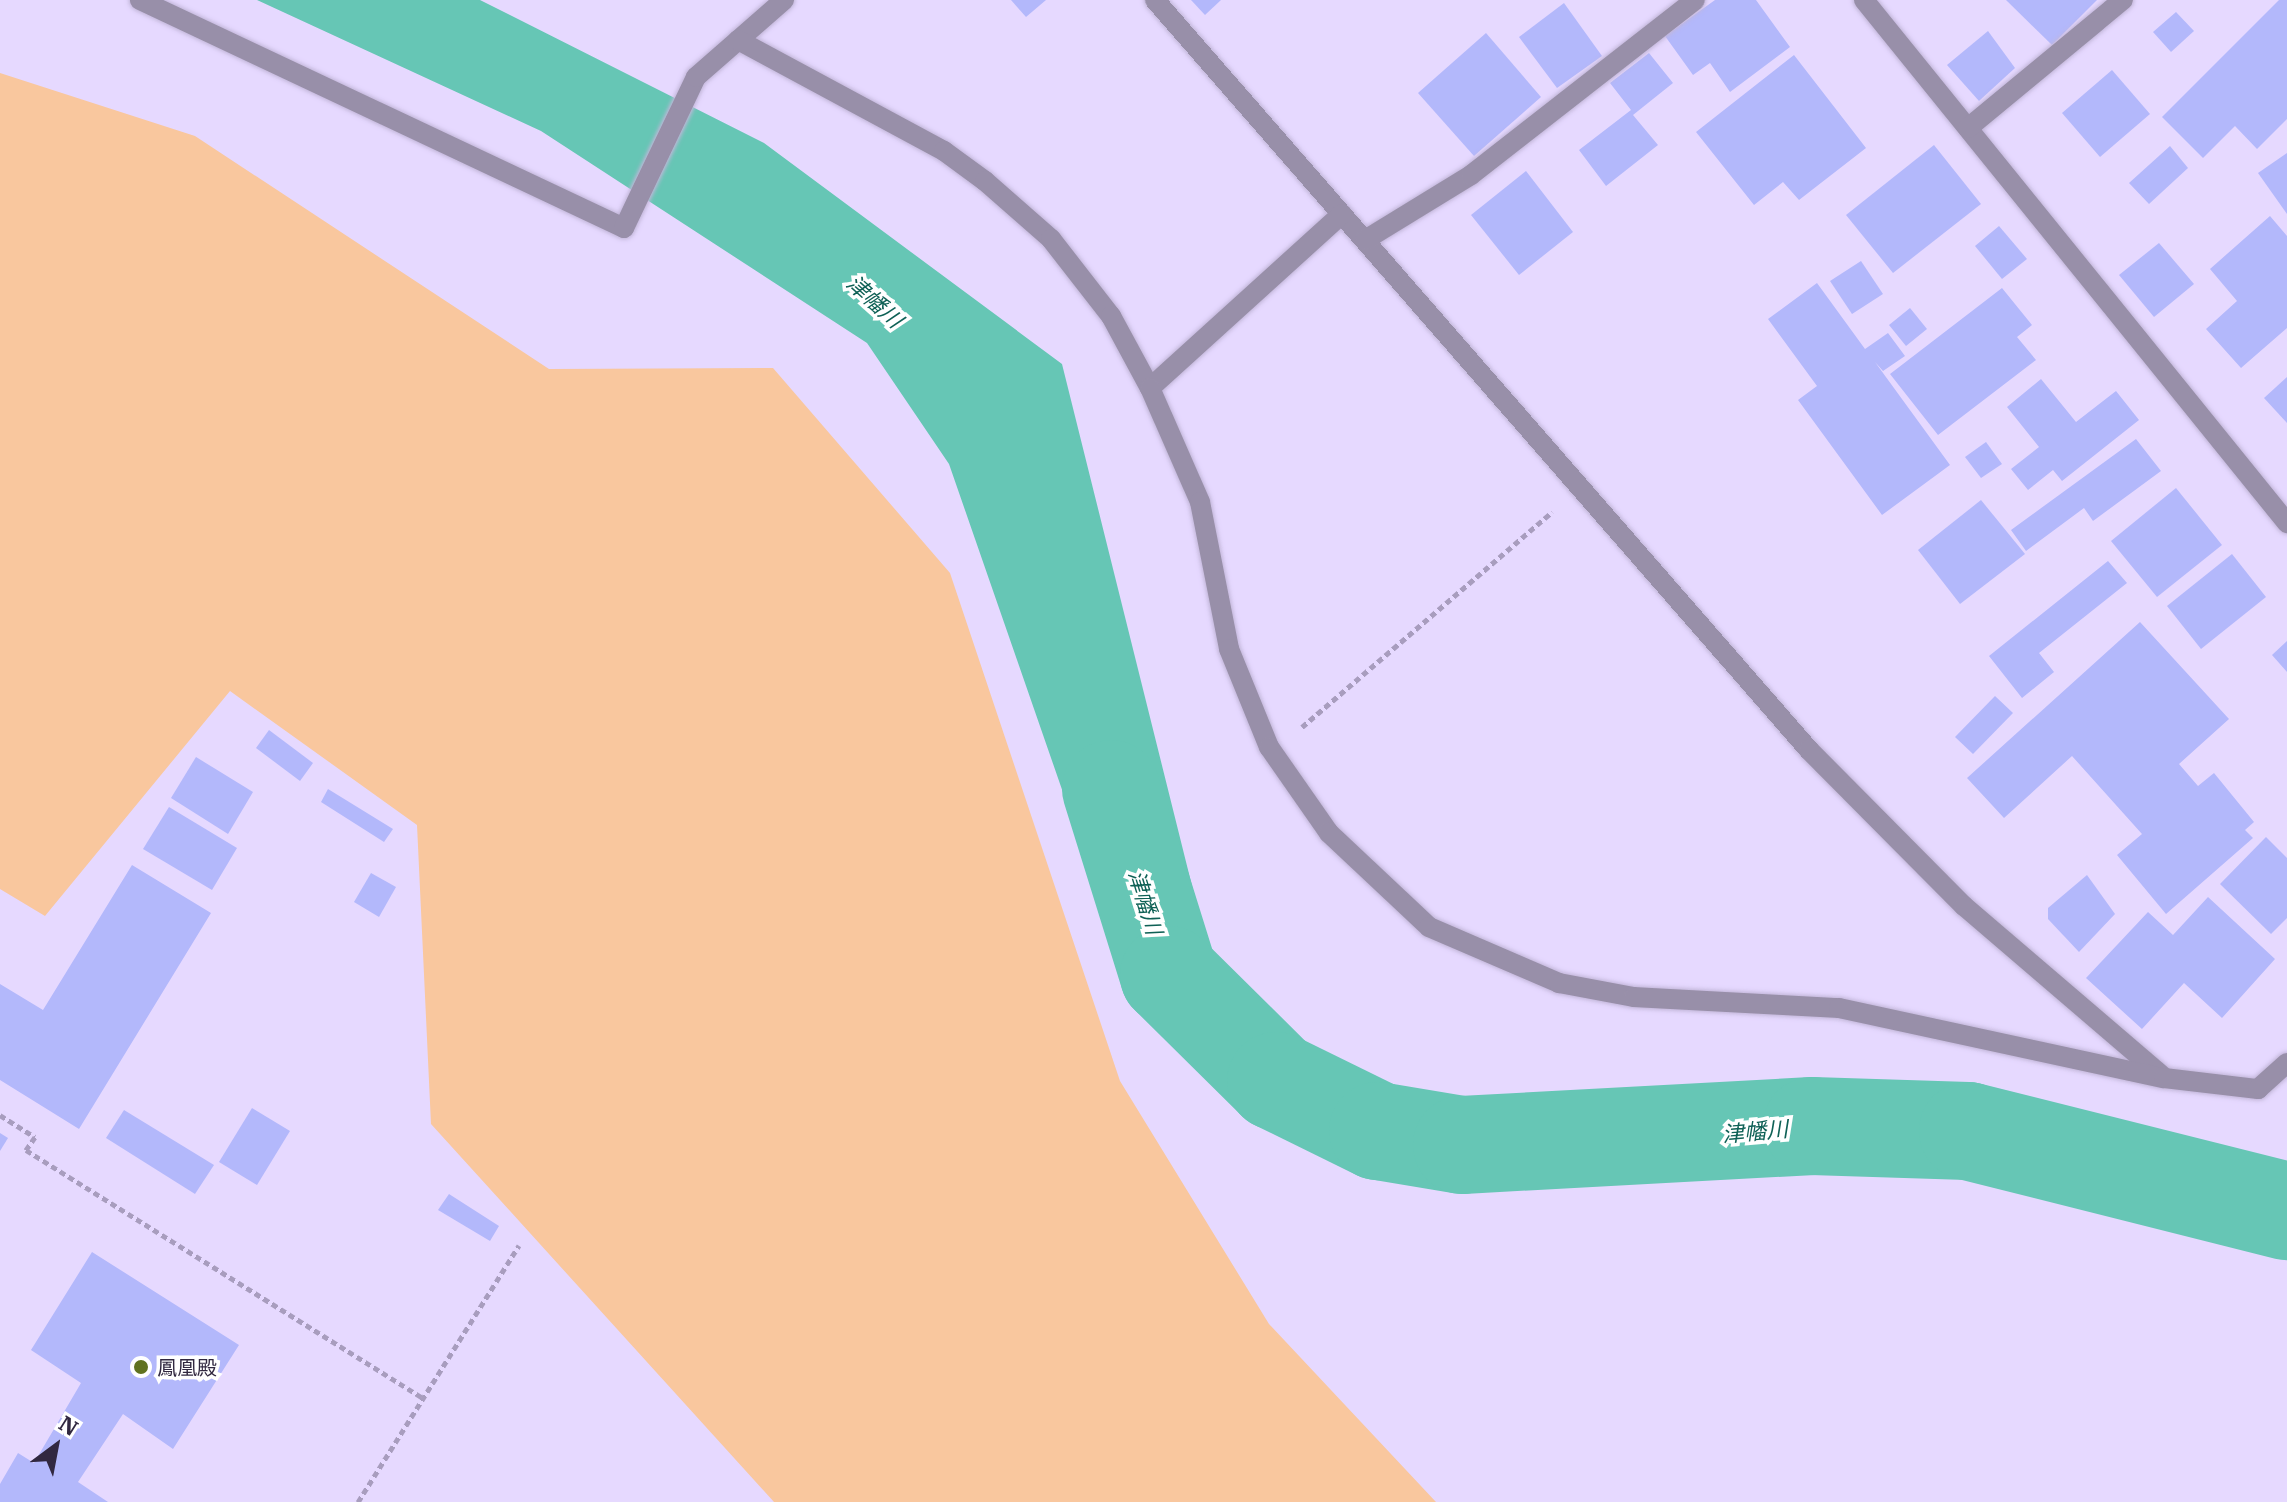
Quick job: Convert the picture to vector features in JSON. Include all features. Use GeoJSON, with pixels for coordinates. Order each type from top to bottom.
{"type":"FeatureCollection","features":[{"type":"Feature","properties":{"kind":"street"},"geometry":{"type":"LineString","coordinates":[[140,0],[624,228],[696,77],[784,0]]}},
{"type":"Feature","properties":{"kind":"street"},"geometry":{"type":"LineString","coordinates":[[1155,0],[1820,762],[1964,906],[2164,1078]]}},
{"type":"Feature","properties":{"kind":"street"},"geometry":{"type":"LineString","coordinates":[[1365,240],[1471,175],[1695,0]]}},
{"type":"Feature","properties":{"kind":"street"},"geometry":{"type":"LineString","coordinates":[[1864,0],[2280,500],[2287,523]]}},
{"type":"Feature","properties":{"kind":"street"},"geometry":{"type":"LineString","coordinates":[[1968,128],[2123,0]]}},
{"type":"Feature","properties":{"kind":"street"},"geometry":{"type":"LineString","coordinates":[[738,40],[944,151],[985,181],[1051,239],[1111,316],[1150,388],[1200,502],[1229,649],[1272,752],[1329,833],[1429,927],[1559,983],[1753,1009],[1839,1008],[2164,1078],[2258,1089],[2287,1063]]}},
{"type":"Feature","properties":{"kind":"street"},"geometry":{"type":"LineString","coordinates":[[1150,388],[1342,214]]}},
{"type":"Feature","properties":{"kind":"path"},"geometry":{"type":"LineString","coordinates":[[1272,752],[1580,488]]}},
{"type":"Feature","properties":{"kind":"path"},"geometry":{"type":"LineString","coordinates":[[0,1115],[35,1137],[26,1150],[423,1398]]}},
{"type":"Feature","properties":{"kind":"path"},"geometry":{"type":"LineString","coordinates":[[358,1502],[519,1245]]}},
{"type":"Feature","properties":{"kind":"shaded area"},"geometry":{"type":"Polygon","coordinates":[[[0,73],[195,136],[549,369],[773,368],[950,573],[1120,1081],[1269,1324],[1436,1502],[774,1502],[431,1124],[417,825],[230,691],[45,916],[0,889],[0,73]]]}},
{"type":"Feature","properties":{"kind":"water"},"geometry":{"type":"Polygon","coordinates":[[[257,0],[480,0],[764,143],[1062,364],[1199,914],[1109,925],[949,464],[867,343],[541,131],[257,0]]]}},
{"type":"Feature","properties":{"kind":"building"},"geometry":{"type":"Polygon","coordinates":[[[1011,0],[1046,0],[1026,17],[1011,0]]]}},
{"type":"Feature","properties":{"kind":"building"},"geometry":{"type":"Polygon","coordinates":[[[1191,0],[1221,0],[1205,15],[1191,0]]]}},
{"type":"Feature","properties":{"kind":"building"},"geometry":{"type":"Polygon","coordinates":[[[1715,0],[1756,0],[1790,47],[1730,92],[1710,63],[1693,75],[1665,36],[1715,0]]]}},
{"type":"Feature","properties":{"kind":"building"},"geometry":{"type":"Polygon","coordinates":[[[2006,0],[2097,0],[2052,45],[2006,0]]]}},
{"type":"Feature","properties":{"kind":"building"},"geometry":{"type":"Polygon","coordinates":[[[2279,0],[2287,0],[2287,119],[2257,149],[2235,126],[2203,158],[2162,117],[2279,0]]]}},
{"type":"Feature","properties":{"kind":"building"},"geometry":{"type":"Polygon","coordinates":[[[1564,3],[1602,56],[1557,88],[1519,37],[1564,3]]]}},
{"type":"Feature","properties":{"kind":"building"},"geometry":{"type":"Polygon","coordinates":[[[2176,12],[2194,31],[2171,52],[2153,32],[2176,12]]]}},
{"type":"Feature","properties":{"kind":"building"},"geometry":{"type":"Polygon","coordinates":[[[1988,31],[2015,68],[1979,101],[1947,65],[1988,31]]]}},
{"type":"Feature","properties":{"kind":"building"},"geometry":{"type":"Polygon","coordinates":[[[1486,33],[1541,97],[1474,156],[1418,93],[1486,33]]]}},
{"type":"Feature","properties":{"kind":"building"},"geometry":{"type":"Polygon","coordinates":[[[1649,53],[1673,83],[1633,115],[1658,145],[1606,186],[1579,150],[1631,110],[1610,83],[1649,53]]]}},
{"type":"Feature","properties":{"kind":"building"},"geometry":{"type":"Polygon","coordinates":[[[1794,55],[1866,148],[1799,200],[1783,182],[1754,205],[1696,132],[1794,55]]]}},
{"type":"Feature","properties":{"kind":"building"},"geometry":{"type":"Polygon","coordinates":[[[2112,70],[2150,114],[2100,157],[2062,113],[2112,70]]]}},
{"type":"Feature","properties":{"kind":"building"},"geometry":{"type":"Polygon","coordinates":[[[1934,145],[1981,204],[1893,273],[1846,215],[1934,145]]]}},
{"type":"Feature","properties":{"kind":"building"},"geometry":{"type":"Polygon","coordinates":[[[2170,146],[2188,168],[2149,204],[2129,183],[2170,146]]]}},
{"type":"Feature","properties":{"kind":"building"},"geometry":{"type":"Polygon","coordinates":[[[2287,153],[2287,214],[2258,173],[2287,153]]]}},
{"type":"Feature","properties":{"kind":"building"},"geometry":{"type":"Polygon","coordinates":[[[1526,171],[1573,232],[1519,275],[1471,215],[1526,171]]]}},
{"type":"Feature","properties":{"kind":"building"},"geometry":{"type":"Polygon","coordinates":[[[2270,216],[2287,236],[2287,328],[2241,368],[2206,329],[2237,301],[2210,269],[2270,216]]]}},
{"type":"Feature","properties":{"kind":"building"},"geometry":{"type":"Polygon","coordinates":[[[1999,226],[2027,259],[2002,279],[1975,246],[1999,226]]]}},
{"type":"Feature","properties":{"kind":"building"},"geometry":{"type":"Polygon","coordinates":[[[2159,243],[2194,284],[2154,317],[2119,275],[2159,243]]]}},
{"type":"Feature","properties":{"kind":"building"},"geometry":{"type":"Polygon","coordinates":[[[1861,261],[1883,294],[1852,314],[1830,281],[1861,261]]]}},
{"type":"Feature","properties":{"kind":"building"},"geometry":{"type":"Polygon","coordinates":[[[1817,283],[1865,349],[1888,333],[1905,356],[1883,371],[1875,362],[1950,465],[1882,515],[1798,400],[1817,386],[1768,319],[1817,283]]]}},
{"type":"Feature","properties":{"kind":"building"},"geometry":{"type":"Polygon","coordinates":[[[2002,288],[2032,325],[2017,337],[2036,360],[1938,435],[1890,374],[2002,288]]]}},
{"type":"Feature","properties":{"kind":"building"},"geometry":{"type":"Polygon","coordinates":[[[1910,308],[1927,329],[1906,346],[1889,325],[1910,308]]]}},
{"type":"Feature","properties":{"kind":"building"},"geometry":{"type":"Polygon","coordinates":[[[2287,377],[2287,423],[2264,398],[2287,377]]]}},
{"type":"Feature","properties":{"kind":"building"},"geometry":{"type":"Polygon","coordinates":[[[2041,379],[2076,422],[2116,391],[2139,420],[2062,481],[2053,470],[2028,490],[2011,469],[2039,447],[2007,407],[2041,379]]]}},
{"type":"Feature","properties":{"kind":"building"},"geometry":{"type":"Polygon","coordinates":[[[2136,439],[2161,471],[2093,521],[2084,508],[2026,551],[2011,530],[2136,439]]]}},
{"type":"Feature","properties":{"kind":"building"},"geometry":{"type":"Polygon","coordinates":[[[1986,442],[2002,464],[1981,478],[1965,457],[1986,442]]]}},
{"type":"Feature","properties":{"kind":"building"},"geometry":{"type":"Polygon","coordinates":[[[2176,488],[2222,545],[2157,597],[2111,541],[2176,488]]]}},
{"type":"Feature","properties":{"kind":"building"},"geometry":{"type":"Polygon","coordinates":[[[1981,500],[2025,554],[1960,604],[1918,550],[1981,500]]]}},
{"type":"Feature","properties":{"kind":"building"},"geometry":{"type":"Polygon","coordinates":[[[2232,554],[2266,597],[2201,649],[2167,606],[2232,554]]]}},
{"type":"Feature","properties":{"kind":"building"},"geometry":{"type":"Polygon","coordinates":[[[2108,561],[2127,583],[2039,653],[2054,672],[2022,698],[1989,656],[2108,561]]]}},
{"type":"Feature","properties":{"kind":"building"},"geometry":{"type":"Polygon","coordinates":[[[2140,622],[2229,719],[2179,764],[2198,786],[2214,773],[2254,822],[2245,830],[2253,838],[2166,914],[2117,855],[2142,834],[2072,756],[2004,818],[1967,778],[2140,622]]]}},
{"type":"Feature","properties":{"kind":"building"},"geometry":{"type":"Polygon","coordinates":[[[2287,641],[2287,672],[2272,655],[2287,641]]]}},
{"type":"Feature","properties":{"kind":"building"},"geometry":{"type":"Polygon","coordinates":[[[1995,696],[2013,713],[1973,754],[1955,737],[1995,696]]]}},
{"type":"Feature","properties":{"kind":"building"},"geometry":{"type":"Polygon","coordinates":[[[269,730],[313,763],[300,781],[256,748],[269,730]]]}},
{"type":"Feature","properties":{"kind":"building"},"geometry":{"type":"Polygon","coordinates":[[[196,757],[253,792],[228,834],[171,798],[196,757]]]}},
{"type":"Feature","properties":{"kind":"building"},"geometry":{"type":"Polygon","coordinates":[[[328,789],[393,829],[384,842],[321,802],[328,789]]]}},
{"type":"Feature","properties":{"kind":"building"},"geometry":{"type":"Polygon","coordinates":[[[169,807],[237,848],[212,890],[143,849],[169,807]]]}},
{"type":"Feature","properties":{"kind":"building"},"geometry":{"type":"Polygon","coordinates":[[[2266,837],[2287,858],[2287,918],[2271,934],[2220,884],[2266,837]]]}},
{"type":"Feature","properties":{"kind":"building"},"geometry":{"type":"Polygon","coordinates":[[[132,865],[211,913],[79,1129],[0,1080],[0,984],[43,1010],[132,865]]]}},
{"type":"Feature","properties":{"kind":"building"},"geometry":{"type":"Polygon","coordinates":[[[371,873],[396,887],[379,917],[354,902],[371,873]]]}},
{"type":"Feature","properties":{"kind":"building"},"geometry":{"type":"Polygon","coordinates":[[[2087,875],[2115,914],[2079,952],[2048,919],[2048,908],[2087,875]]]}},
{"type":"Feature","properties":{"kind":"building"},"geometry":{"type":"Polygon","coordinates":[[[2208,897],[2275,959],[2222,1018],[2184,983],[2142,1029],[2086,978],[2148,912],[2173,935],[2208,897]]]}},
{"type":"Feature","properties":{"kind":"building"},"geometry":{"type":"Polygon","coordinates":[[[252,1108],[290,1131],[257,1185],[219,1162],[252,1108]]]}},
{"type":"Feature","properties":{"kind":"building"},"geometry":{"type":"Polygon","coordinates":[[[124,1110],[214,1165],[195,1194],[106,1138],[124,1110]]]}},
{"type":"Feature","properties":{"kind":"building"},"geometry":{"type":"Polygon","coordinates":[[[0,1133],[8,1138],[0,1151],[0,1133]]]}},
{"type":"Feature","properties":{"kind":"building"},"geometry":{"type":"Polygon","coordinates":[[[449,1194],[499,1226],[490,1241],[438,1210],[449,1194]]]}},
{"type":"Feature","properties":{"kind":"building","name":"鳳凰殿"},"geometry":{"type":"Polygon","coordinates":[[[92,1252],[239,1345],[173,1449],[123,1414],[78,1482],[108,1502],[0,1502],[0,1484],[18,1453],[34,1463],[81,1383],[31,1350],[92,1252]]]}},
{"type":"Feature","properties":{"kind":"waterway","name":"津幡川"},"geometry":{"type":"LineString","coordinates":[[1111,789],[1169,975],[1276,1081],[1378,1131],[1462,1145],[1812,1126],[1968,1131],[2287,1211]]}},
{"type":"Feature","properties":{"kind":"place","name":"鳳凰殿"},"geometry":{"type":"Point","coordinates":[141,1367]}}]}
